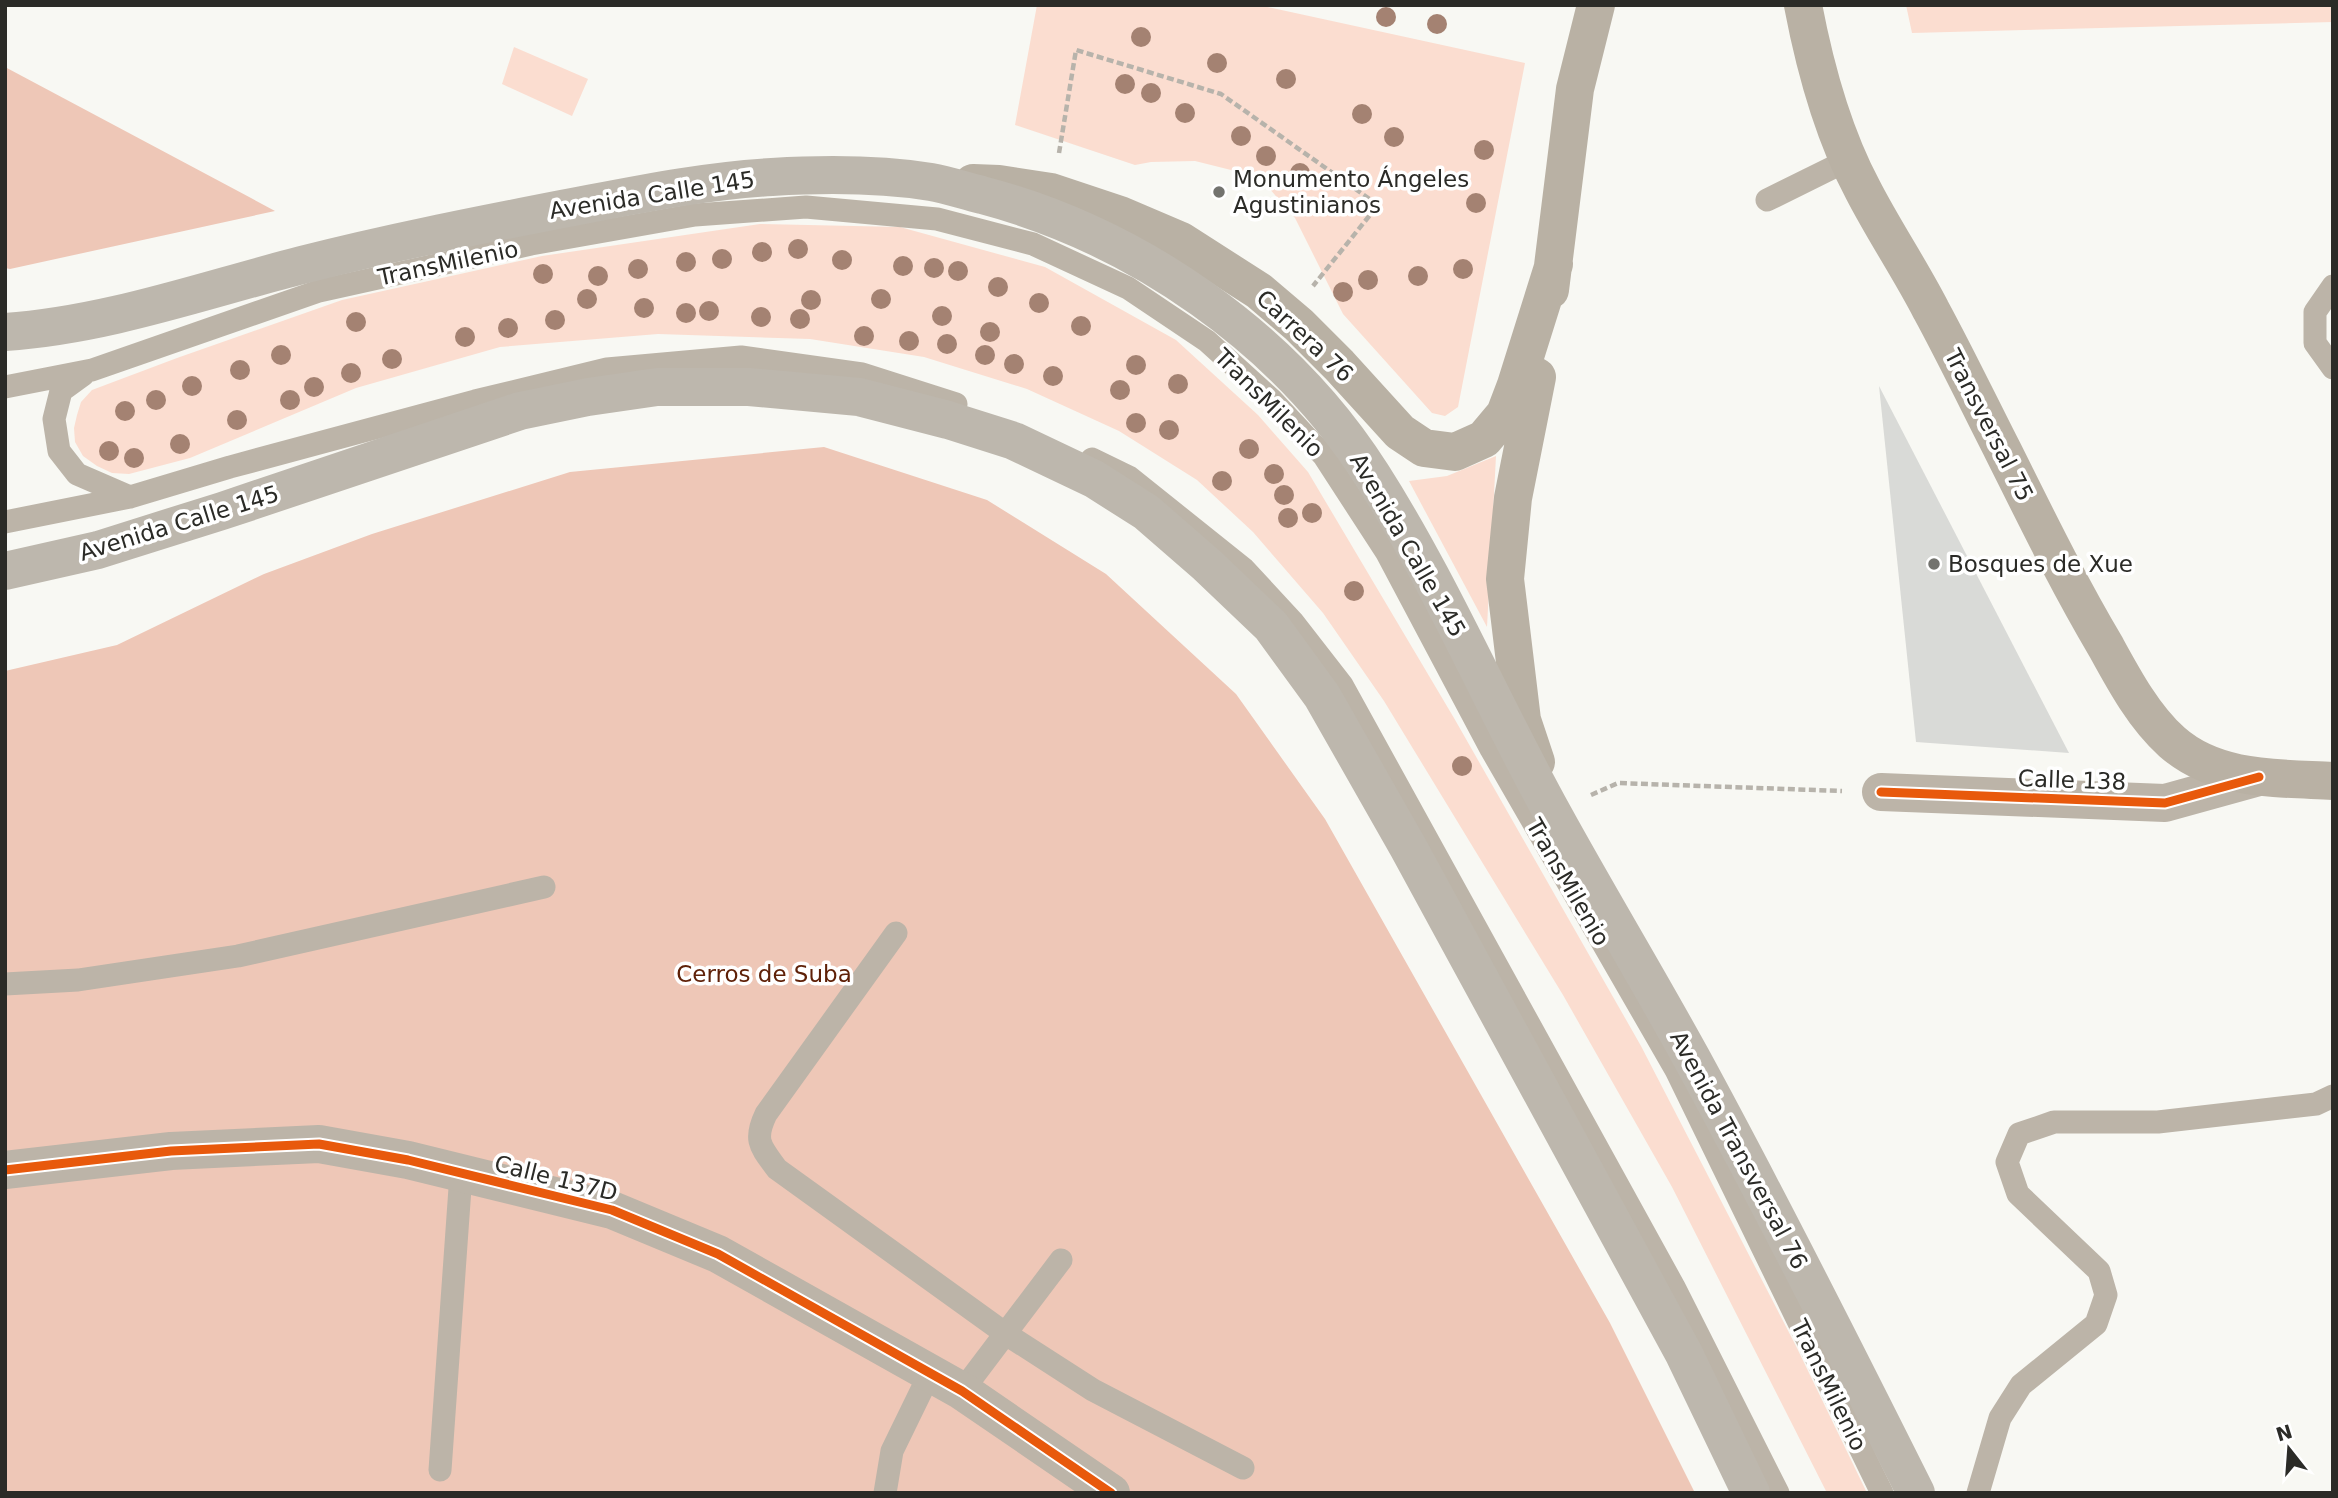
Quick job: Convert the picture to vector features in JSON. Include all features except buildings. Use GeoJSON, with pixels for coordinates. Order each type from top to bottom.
{"type":"FeatureCollection","features":[{"type":"Feature","properties":{"kind":"main road","name":"Carrera 76"},"geometry":{"type":"LineString","coordinates":[[1553,813],[1522,720],[1504,579],[1513,498],[1536,380],[1554,264],[1575,89],[1596,5]]}},
{"type":"Feature","properties":{"kind":"main road","name":"Transversal 75"},"geometry":{"type":"LineString","coordinates":[[1803,5],[1828,106],[1862,188],[1930,308],[2077,598],[2140,703],[2171,741],[2196,760],[2259,777]]}},
{"type":"Feature","properties":{"kind":"main road","name":"Avenida Calle 145"},"geometry":{"type":"LineString","coordinates":[[15,327],[136,310],[302,265],[423,237],[670,188],[770,177],[852,176],[931,182],[1053,216],[1120,247],[1174,278],[1248,335],[1333,420],[1371,473],[1419,555],[1553,813]]}},
{"type":"Feature","properties":{"kind":"main road","name":"Carrera 76"},"geometry":{"type":"LineString","coordinates":[[931,182],[999,184],[1051,192],[1119,215],[1181,241],[1259,291],[1339,365],[1400,432],[1424,448],[1455,452],[1484,439],[1505,414],[1554,264]]}},
{"type":"Feature","properties":{"kind":"main road","name":"Avenida Calle 145"},"geometry":{"type":"LineString","coordinates":[[5,571],[98,550],[520,411],[657,387],[749,387],[859,397],[948,419],[1014,442],[1094,479],[1146,512],[1207,565],[1271,626],[1322,696],[1408,847],[1684,1354],[1751,1493]]}},
{"type":"Feature","properties":{"kind":"main road","name":"Calle 138"},"geometry":{"type":"LineString","coordinates":[[2259,777],[2333,781]]}},
{"type":"Feature","properties":{"kind":"main road","name":"Avenida Transversal 76"},"geometry":{"type":"LineString","coordinates":[[1553,813],[1689,1054],[1827,1316],[1916,1493]]}},
{"type":"Feature","properties":{"kind":"street","name":"Calle 138"},"geometry":{"type":"LineString","coordinates":[[1881,792],[2165,803],[2259,777]]}},
{"type":"Feature","properties":{"kind":"street","name":"Calle 137D"},"geometry":{"type":"LineString","coordinates":[[5,1170],[171,1151],[319,1144],[408,1160],[612,1210],[718,1254],[946,1382],[1111,1493]]}},
{"type":"Feature","properties":{"kind":"lane"},"geometry":{"type":"LineString","coordinates":[[1768,200],[1850,159]]}},
{"type":"Feature","properties":{"kind":"lane","name":"TransMilenio"},"geometry":{"type":"LineString","coordinates":[[5,387],[92,370],[319,291],[531,244],[695,215],[806,207],[937,219],[1032,244],[1128,288],[1207,341],[1272,400],[1324,456],[1387,553],[1491,749],[1676,1070],[1882,1493]]}},
{"type":"Feature","properties":{"kind":"lane"},"geometry":{"type":"LineString","coordinates":[[2333,286],[2315,312],[2315,343],[2333,368]]}},
{"type":"Feature","properties":{"kind":"lane"},"geometry":{"type":"LineString","coordinates":[[5,522],[130,497],[243,463],[607,369],[741,357],[862,374],[1046,436],[1129,477],[1244,569],[1293,622],[1342,685],[1674,1287],[1778,1493]]}},
{"type":"Feature","properties":{"kind":"lane","name":"TransMilenio"},"geometry":{"type":"LineString","coordinates":[[92,370],[61,391],[54,419],[59,451],[78,474],[130,497]]}},
{"type":"Feature","properties":{"kind":"lane"},"geometry":{"type":"LineString","coordinates":[[5,984],[78,980],[238,956],[544,887]]}},
{"type":"Feature","properties":{"kind":"lane"},"geometry":{"type":"LineString","coordinates":[[896,933],[766,1114],[758,1130],[761,1146],[777,1169],[1006,1334],[1093,1390],[1243,1468]]}},
{"type":"Feature","properties":{"kind":"lane"},"geometry":{"type":"LineString","coordinates":[[1978,1493],[2000,1418],[2021,1385],[2096,1324],[2106,1295],[2099,1271],[2018,1194],[2007,1162],[2019,1134],[2054,1122],[2158,1122],[2316,1104],[2333,1096]]}},
{"type":"Feature","properties":{"kind":"lane"},"geometry":{"type":"LineString","coordinates":[[440,1470],[461,1174]]}},
{"type":"Feature","properties":{"kind":"lane"},"geometry":{"type":"LineString","coordinates":[[884,1493],[892,1451],[946,1382],[1006,1334],[1061,1260]]}},
{"type":"Feature","properties":{"kind":"path"},"geometry":{"type":"LineString","coordinates":[[1058,159],[1076,50],[1221,94],[1378,205],[1307,293]]}},
{"type":"Feature","properties":{"kind":"path"},"geometry":{"type":"LineString","coordinates":[[1588,797],[1618,783],[1881,792]]}},
{"type":"Feature","properties":{"kind":"shaded area"},"geometry":{"type":"Polygon","coordinates":[[[1037,5],[1258,5],[1525,63],[1458,407],[1445,416],[1432,413],[1343,314],[1295,218],[1269,188],[1231,170],[1195,161],[1135,165],[1015,125],[1037,5]]]}},
{"type":"Feature","properties":{"kind":"shaded area"},"geometry":{"type":"Polygon","coordinates":[[[1906,5],[2333,5],[2333,22],[1912,33],[1906,5]]]}},
{"type":"Feature","properties":{"kind":"shaded area"},"geometry":{"type":"Polygon","coordinates":[[[514,47],[588,79],[572,116],[502,84],[514,47]]]}},
{"type":"Feature","properties":{"kind":"shaded area"},"geometry":{"type":"Polygon","coordinates":[[[760,224],[900,227],[1045,267],[1176,340],[1258,415],[1308,472],[1454,718],[1641,1046],[1796,1346],[1867,1493],[1827,1493],[1672,1187],[1563,995],[1384,701],[1323,613],[1253,532],[1197,480],[1119,431],[1027,389],[924,357],[810,339],[658,334],[500,347],[356,388],[190,458],[129,474],[112,473],[97,466],[83,456],[75,442],[74,428],[81,402],[92,390],[342,300],[542,256],[760,224]]]}},
{"type":"Feature","properties":{"kind":"shaded area"},"geometry":{"type":"Polygon","coordinates":[[[1496,456],[1487,627],[1409,481],[1447,476],[1496,456]]]}},
{"type":"Feature","properties":{"kind":"green space"},"geometry":{"type":"Polygon","coordinates":[[[5,67],[275,211],[5,268],[5,67]]]}},
{"type":"Feature","properties":{"kind":"green space","name":"Cerros de Suba"},"geometry":{"type":"Polygon","coordinates":[[[824,447],[987,500],[1106,574],[1236,694],[1325,819],[1610,1323],[1695,1493],[5,1493],[5,671],[117,645],[264,574],[372,534],[570,472],[824,447]]]}},
{"type":"Feature","properties":{"kind":"cycle path"},"geometry":{"type":"LineString","coordinates":[[1881,792],[2165,803],[2259,777]]}},
{"type":"Feature","properties":{"kind":"cycle path"},"geometry":{"type":"LineString","coordinates":[[5,1170],[171,1151],[319,1144],[408,1160],[612,1210],[718,1254],[962,1391],[1111,1493]]}},
{"type":"Feature","properties":{"kind":"place","name":"Monumento Ángeles Agustinianos"},"geometry":{"type":"Point","coordinates":[1219,192]}},
{"type":"Feature","properties":{"kind":"place","name":"Bosques de Xue"},"geometry":{"type":"Point","coordinates":[1934,564]}}]}
